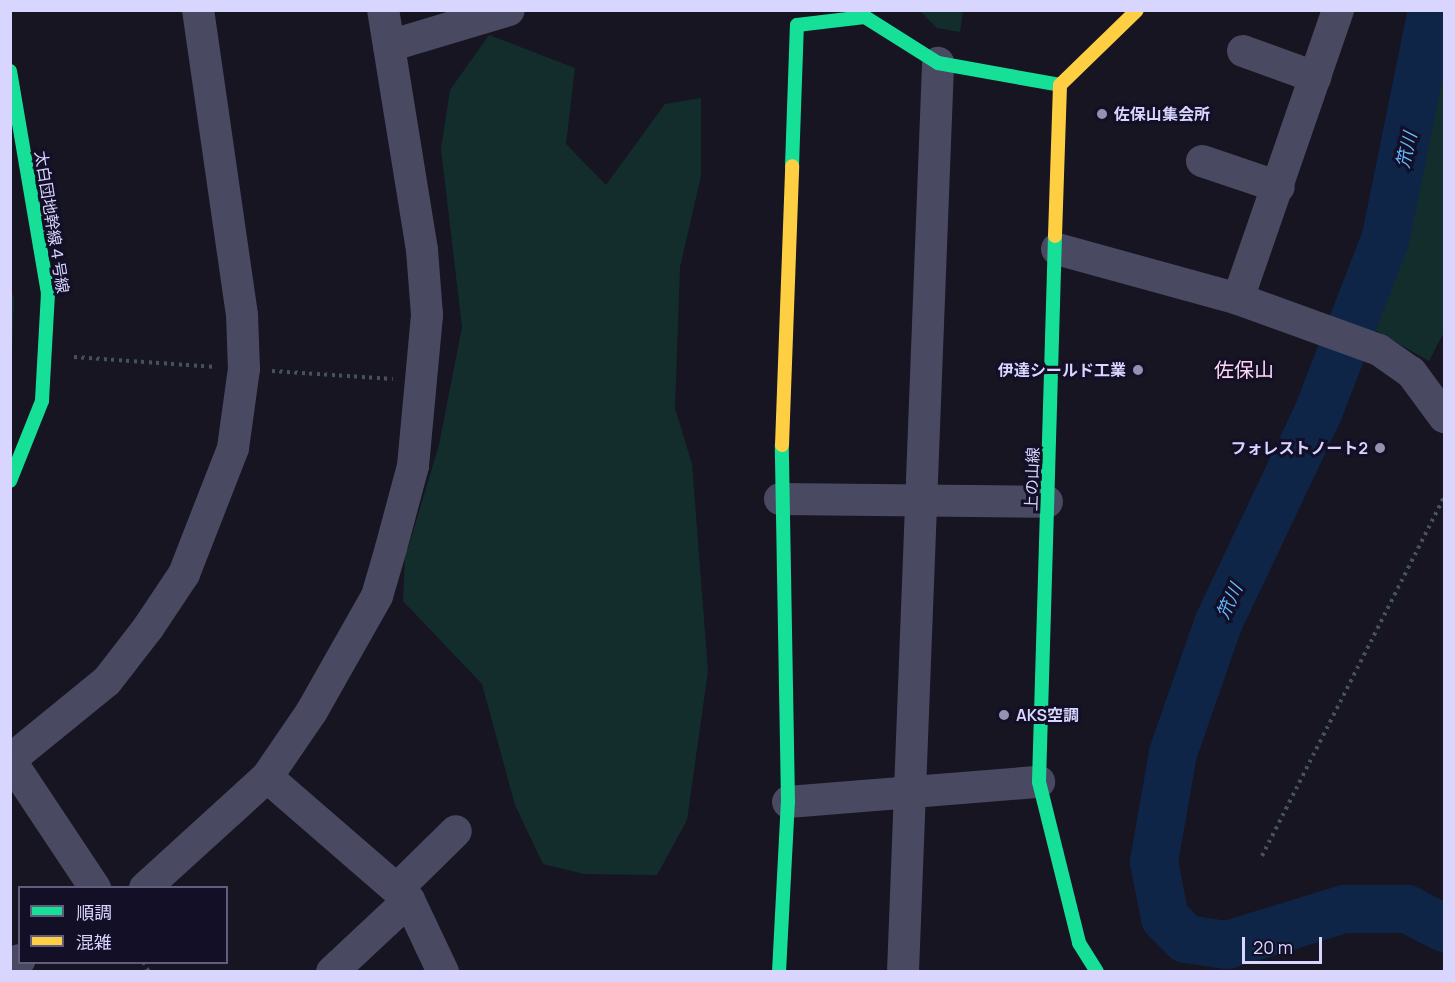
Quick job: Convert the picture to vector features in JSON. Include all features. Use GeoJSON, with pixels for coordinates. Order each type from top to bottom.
{"type":"FeatureCollection","features":[{"type":"Feature","properties":{"kind":"street"},"geometry":{"type":"LineString","coordinates":[[94,886],[10,760],[107,681],[148,628],[184,574],[233,448],[244,369],[242,315],[198,10]]}},
{"type":"Feature","properties":{"kind":"street"},"geometry":{"type":"LineString","coordinates":[[147,886],[267,777],[312,711],[377,596],[413,466],[424,381],[426,304],[383,10]]}},
{"type":"Feature","properties":{"kind":"street"},"geometry":{"type":"LineString","coordinates":[[389,46],[509,10]]}},
{"type":"Feature","properties":{"kind":"street"},"geometry":{"type":"LineString","coordinates":[[778,972],[788,802],[780,499],[797,25],[865,18],[938,63],[1060,85],[1137,10]]}},
{"type":"Feature","properties":{"kind":"street"},"geometry":{"type":"LineString","coordinates":[[1238,299],[1279,187],[1338,10]]}},
{"type":"Feature","properties":{"kind":"street"},"geometry":{"type":"LineString","coordinates":[[1243,51],[1315,77]]}},
{"type":"Feature","properties":{"kind":"street"},"geometry":{"type":"LineString","coordinates":[[903,972],[914,795],[920,498],[938,63]]}},
{"type":"Feature","properties":{"kind":"street","name":"太白団地幹線４号線"},"geometry":{"type":"LineString","coordinates":[[10,71],[48,293],[42,400],[10,481]]}},
{"type":"Feature","properties":{"kind":"street","name":"上の山線"},"geometry":{"type":"LineString","coordinates":[[1060,85],[1040,782],[1079,943],[1097,972]]}},
{"type":"Feature","properties":{"kind":"street"},"geometry":{"type":"LineString","coordinates":[[1202,162],[1279,187]]}},
{"type":"Feature","properties":{"kind":"street"},"geometry":{"type":"LineString","coordinates":[[1057,249],[1238,299],[1322,327],[1379,350],[1412,372],[1444,417]]}},
{"type":"Feature","properties":{"kind":"street"},"geometry":{"type":"LineString","coordinates":[[780,499],[920,498],[1047,502]]}},
{"type":"Feature","properties":{"kind":"street"},"geometry":{"type":"LineString","coordinates":[[267,777],[403,894],[443,972]]}},
{"type":"Feature","properties":{"kind":"street"},"geometry":{"type":"LineString","coordinates":[[788,802],[914,795],[1040,782]]}},
{"type":"Feature","properties":{"kind":"street"},"geometry":{"type":"LineString","coordinates":[[332,972],[403,894],[456,831]]}},
{"type":"Feature","properties":{"kind":"path"},"geometry":{"type":"LineString","coordinates":[[1262,856],[1444,497]]}},
{"type":"Feature","properties":{"kind":"green space"},"geometry":{"type":"Polygon","coordinates":[[[920,11],[963,11],[960,32],[937,28],[920,11]]]}},
{"type":"Feature","properties":{"kind":"green space"},"geometry":{"type":"Polygon","coordinates":[[[489,35],[575,68],[566,144],[606,185],[665,104],[701,98],[701,176],[680,267],[675,408],[692,464],[708,671],[687,820],[657,875],[584,874],[543,864],[515,805],[482,684],[403,601],[405,558],[439,445],[462,327],[441,149],[450,90],[489,35]]]}},
{"type":"Feature","properties":{"kind":"green space"},"geometry":{"type":"Polygon","coordinates":[[[1444,45],[1444,332],[1429,361],[1371,328],[1413,186],[1444,45]]]}},
{"type":"Feature","properties":{"kind":"green space"},"geometry":{"type":"Polygon","coordinates":[[[10,280],[14,300],[11,383],[10,383],[10,280]]]}},
{"type":"Feature","properties":{"kind":"waterway","name":"笊川"},"geometry":{"type":"LineString","coordinates":[[1432,10],[1385,240],[1317,415],[1219,621],[1173,753],[1154,862],[1165,918],[1186,939],[1227,945],[1344,909],[1407,909],[1444,928]]}},
{"type":"Feature","properties":{"kind":"traffic: fast"},"geometry":{"type":"LineString","coordinates":[[792,166],[797,25],[865,17],[938,63],[1060,85]]}},
{"type":"Feature","properties":{"kind":"traffic: fast"},"geometry":{"type":"LineString","coordinates":[[10,71],[48,293],[42,401],[10,481]]}},
{"type":"Feature","properties":{"kind":"traffic: fast"},"geometry":{"type":"LineString","coordinates":[[1055,236],[1039,782],[1079,943],[1097,972]]}},
{"type":"Feature","properties":{"kind":"traffic: fast"},"geometry":{"type":"LineString","coordinates":[[779,972],[788,802],[782,445]]}},
{"type":"Feature","properties":{"kind":"traffic: slow"},"geometry":{"type":"LineString","coordinates":[[1055,236],[1060,85],[1137,10]]}},
{"type":"Feature","properties":{"kind":"traffic: slow"},"geometry":{"type":"LineString","coordinates":[[782,445],[792,166]]}},
{"type":"Feature","properties":{"kind":"place","name":"佐保山集会所"},"geometry":{"type":"Point","coordinates":[1102,114]}},
{"type":"Feature","properties":{"kind":"place","name":"伊達シールド工業"},"geometry":{"type":"Point","coordinates":[1138,370]}},
{"type":"Feature","properties":{"kind":"place","name":"フォレストノート2"},"geometry":{"type":"Point","coordinates":[1380,448]}},
{"type":"Feature","properties":{"kind":"place","name":"AKS空調"},"geometry":{"type":"Point","coordinates":[1004,715]}},
{"type":"Feature","properties":{"kind":"district","name":"佐保山"},"geometry":{"type":"Point","coordinates":[1244,369]}}]}
